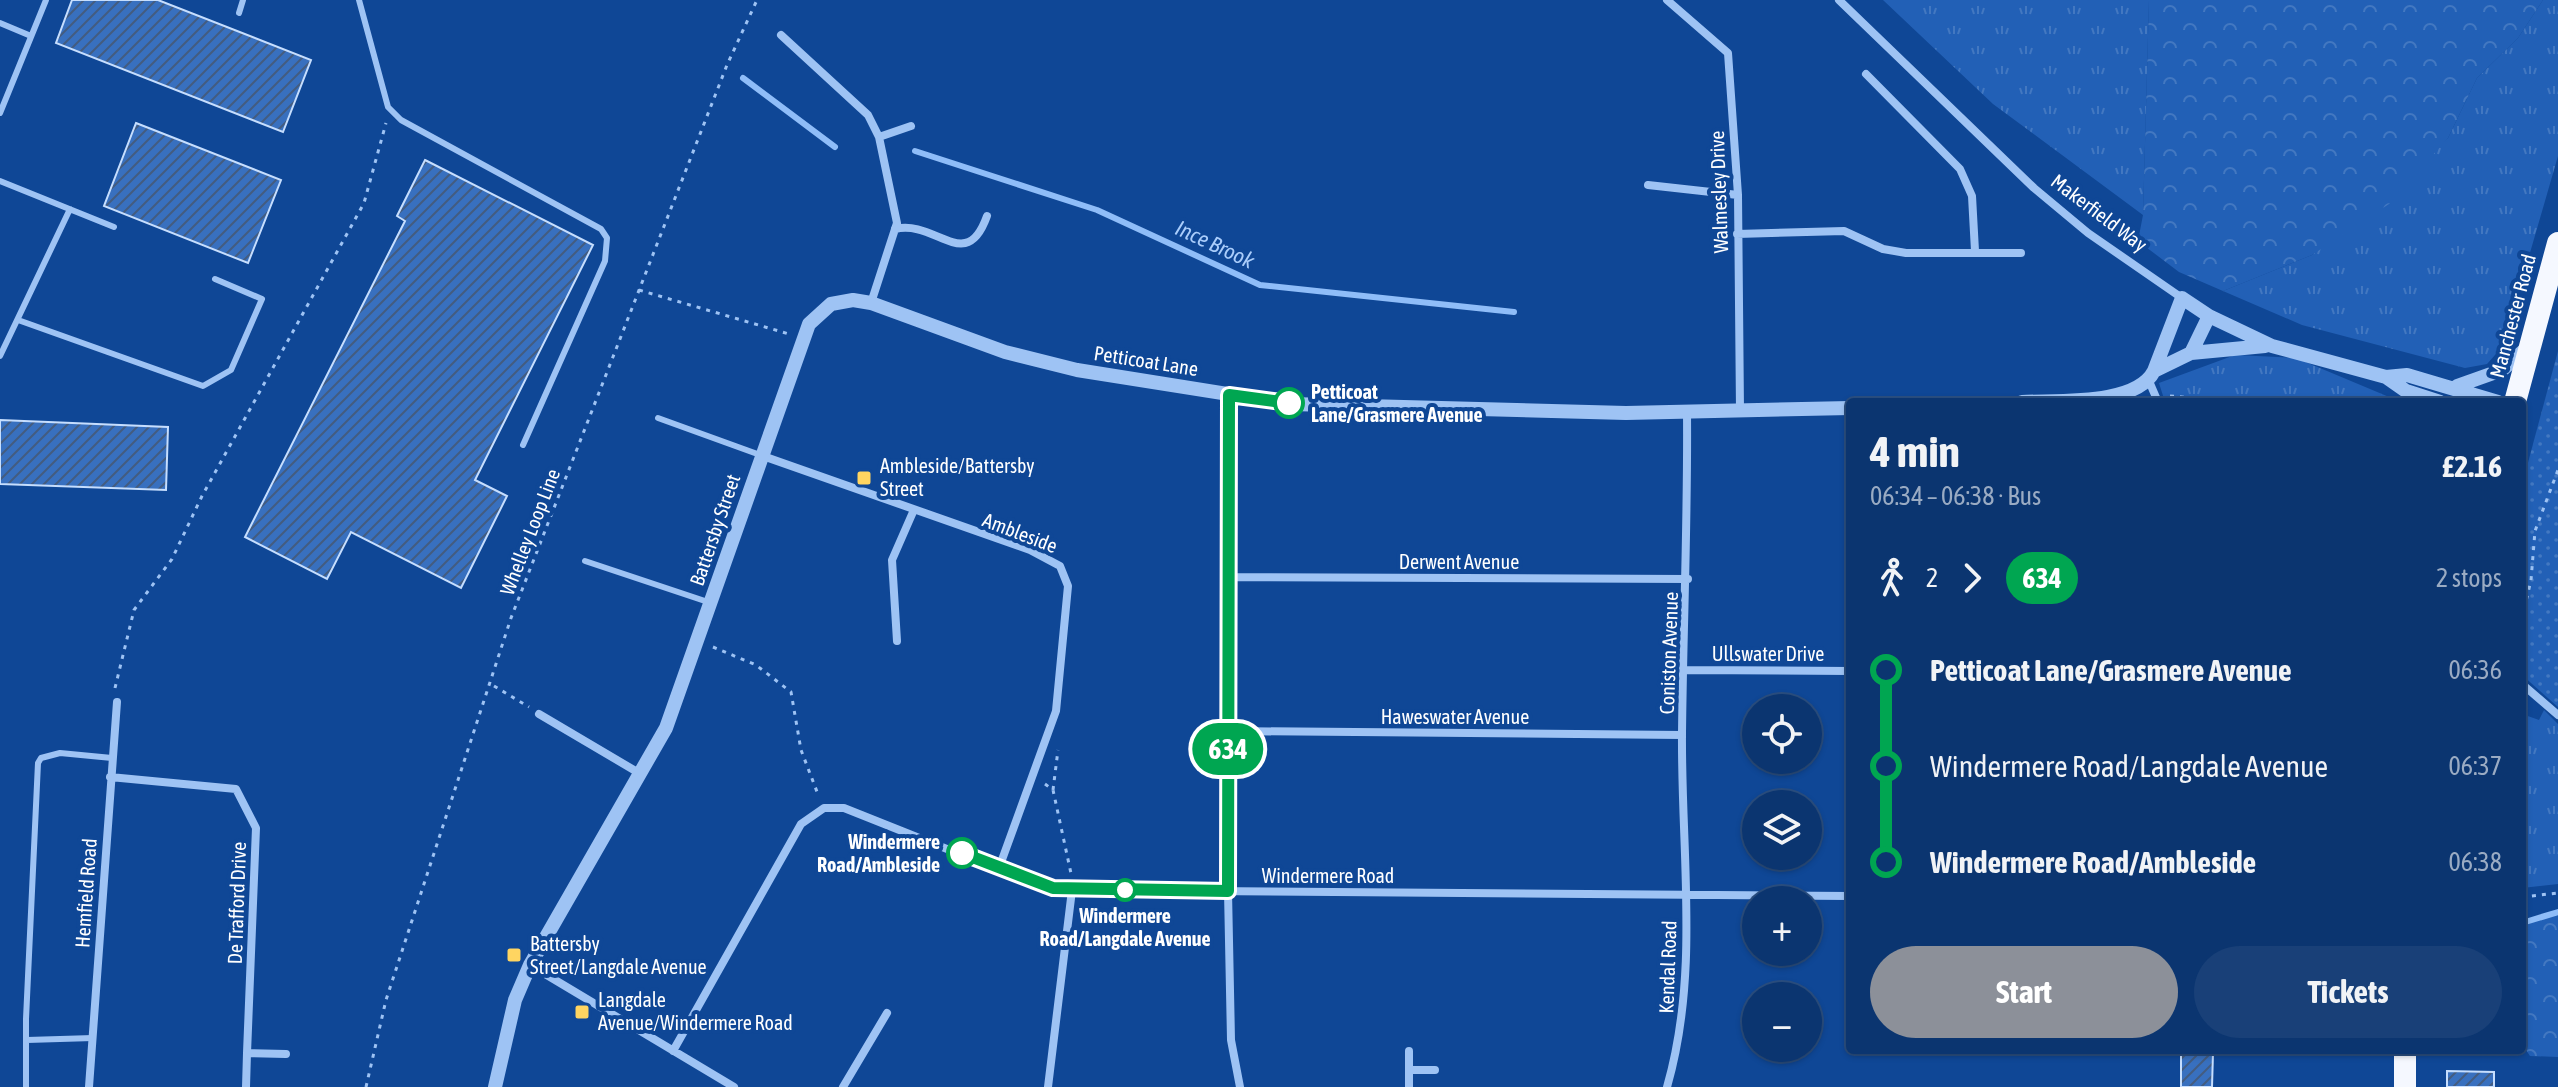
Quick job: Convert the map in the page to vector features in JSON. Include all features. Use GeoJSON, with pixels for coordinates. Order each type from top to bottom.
{"type":"FeatureCollection","features":[{"type":"Feature","properties":{"kind":"highway","name":"Manchester Road"},"geometry":{"type":"LineString","coordinates":[[2516,398],[2558,243]]}},
{"type":"Feature","properties":{"kind":"highway"},"geometry":{"type":"LineString","coordinates":[[2405,1054],[2405,1087]]}},
{"type":"Feature","properties":{"kind":"street","name":"Walmesley Drive"},"geometry":{"type":"LineString","coordinates":[[1667,0],[1728,53],[1738,195],[1740,411]]}},
{"type":"Feature","properties":{"kind":"street","name":"Makerfield Way"},"geometry":{"type":"LineString","coordinates":[[1839,0],[2034,188],[2088,233],[2182,298],[2209,316],[2272,346],[2386,377],[2406,391],[2428,398]]}},
{"type":"Feature","properties":{"kind":"street"},"geometry":{"type":"LineString","coordinates":[[781,35],[868,115],[879,137],[897,223],[871,303]]}},
{"type":"Feature","properties":{"kind":"street"},"geometry":{"type":"LineString","coordinates":[[1866,74],[1960,169],[1972,196],[1975,251]]}},
{"type":"Feature","properties":{"kind":"street"},"geometry":{"type":"LineString","coordinates":[[879,137],[911,126]]}},
{"type":"Feature","properties":{"kind":"street"},"geometry":{"type":"LineString","coordinates":[[1648,185],[1738,195]]}},
{"type":"Feature","properties":{"kind":"street"},"geometry":{"type":"LineString","coordinates":[[895,229],[909,226],[956,245],[968,244],[980,235],[987,216]]}},
{"type":"Feature","properties":{"kind":"street"},"geometry":{"type":"LineString","coordinates":[[1737,234],[1844,231],[1883,249],[1906,253],[2021,253]]}},
{"type":"Feature","properties":{"kind":"street"},"geometry":{"type":"LineString","coordinates":[[2154,387],[2182,298]]}},
{"type":"Feature","properties":{"kind":"street","name":"Petticoat Lane"},"geometry":{"type":"LineString","coordinates":[[831,304],[842,300],[871,303],[1005,352],[1077,370],[1291,404],[1687,412],[1846,408]]}},
{"type":"Feature","properties":{"kind":"street","name":"Battersby Street"},"geometry":{"type":"LineString","coordinates":[[495,1087],[515,1000],[530,965],[666,728],[804,338],[818,312],[831,304]]}},
{"type":"Feature","properties":{"kind":"street"},"geometry":{"type":"LineString","coordinates":[[2077,398],[2119,395],[2154,387],[2191,353],[2209,316]]}},
{"type":"Feature","properties":{"kind":"street"},"geometry":{"type":"LineString","coordinates":[[2452,387],[2478,381],[2502,370],[2530,345]]}},
{"type":"Feature","properties":{"kind":"street"},"geometry":{"type":"LineString","coordinates":[[2191,353],[2272,346]]}},
{"type":"Feature","properties":{"kind":"street","name":"Makerfield Way"},"geometry":{"type":"LineString","coordinates":[[2386,377],[2407,375],[2486,398]]}},
{"type":"Feature","properties":{"kind":"street"},"geometry":{"type":"LineString","coordinates":[[1229,395],[1228,891],[1231,1040],[1240,1087]]}},
{"type":"Feature","properties":{"kind":"street","name":"Coniston Avenue"},"geometry":{"type":"LineString","coordinates":[[1686,894],[1682,735],[1688,579],[1687,412]]}},
{"type":"Feature","properties":{"kind":"street","name":"Ambleside"},"geometry":{"type":"LineString","coordinates":[[763,456],[913,512],[1030,550],[1060,566],[1068,586],[1056,711],[999,868]]}},
{"type":"Feature","properties":{"kind":"street"},"geometry":{"type":"LineString","coordinates":[[897,641],[892,560],[913,512]]}},
{"type":"Feature","properties":{"kind":"street","name":"Derwent Avenue"},"geometry":{"type":"LineString","coordinates":[[1230,577],[1688,579]]}},
{"type":"Feature","properties":{"kind":"street","name":"Ullswater Drive"},"geometry":{"type":"LineString","coordinates":[[1685,670],[1846,671]]}},
{"type":"Feature","properties":{"kind":"street"},"geometry":{"type":"LineString","coordinates":[[2526,687],[2558,715]]}},
{"type":"Feature","properties":{"kind":"street","name":"Hemfield Road"},"geometry":{"type":"LineString","coordinates":[[89,1087],[117,702]]}},
{"type":"Feature","properties":{"kind":"street"},"geometry":{"type":"LineString","coordinates":[[539,714],[639,773]]}},
{"type":"Feature","properties":{"kind":"street","name":"Haweswater Avenue"},"geometry":{"type":"LineString","coordinates":[[1229,731],[1682,735]]}},
{"type":"Feature","properties":{"kind":"street","name":"De Trafford Drive"},"geometry":{"type":"LineString","coordinates":[[110,777],[236,789],[256,828],[246,1087]]}},
{"type":"Feature","properties":{"kind":"street"},"geometry":{"type":"LineString","coordinates":[[673,1051],[801,824],[824,808]]}},
{"type":"Feature","properties":{"kind":"street","name":"Windermere Road"},"geometry":{"type":"LineString","coordinates":[[824,808],[844,808],[1030,882],[1072,890],[1846,896]]}},
{"type":"Feature","properties":{"kind":"street"},"geometry":{"type":"LineString","coordinates":[[1048,1087],[1072,890]]}},
{"type":"Feature","properties":{"kind":"street","name":"Kendal Road"},"geometry":{"type":"LineString","coordinates":[[1667,1087],[1685,1003],[1686,894]]}},
{"type":"Feature","properties":{"kind":"street"},"geometry":{"type":"LineString","coordinates":[[530,965],[734,1087]]}},
{"type":"Feature","properties":{"kind":"street"},"geometry":{"type":"LineString","coordinates":[[843,1087],[887,1013]]}},
{"type":"Feature","properties":{"kind":"street"},"geometry":{"type":"LineString","coordinates":[[1409,1051],[1409,1087]]}},
{"type":"Feature","properties":{"kind":"street"},"geometry":{"type":"LineString","coordinates":[[247,1053],[286,1054]]}},
{"type":"Feature","properties":{"kind":"street"},"geometry":{"type":"LineString","coordinates":[[1409,1070],[1435,1070]]}},
{"type":"Feature","properties":{"kind":"lane"},"geometry":{"type":"LineString","coordinates":[[0,113],[46,0]]}},
{"type":"Feature","properties":{"kind":"lane"},"geometry":{"type":"LineString","coordinates":[[239,13],[243,0]]}},
{"type":"Feature","properties":{"kind":"lane"},"geometry":{"type":"LineString","coordinates":[[359,0],[388,107],[401,120],[601,229],[607,238],[605,261],[523,445]]}},
{"type":"Feature","properties":{"kind":"lane"},"geometry":{"type":"LineString","coordinates":[[0,23],[31,36]]}},
{"type":"Feature","properties":{"kind":"lane"},"geometry":{"type":"LineString","coordinates":[[0,181],[114,227]]}},
{"type":"Feature","properties":{"kind":"lane"},"geometry":{"type":"LineString","coordinates":[[0,356],[70,209]]}},
{"type":"Feature","properties":{"kind":"lane"},"geometry":{"type":"LineString","coordinates":[[18,320],[203,386],[231,370],[262,299],[215,279]]}},
{"type":"Feature","properties":{"kind":"lane"},"geometry":{"type":"LineString","coordinates":[[658,418],[763,456]]}},
{"type":"Feature","properties":{"kind":"lane"},"geometry":{"type":"LineString","coordinates":[[585,561],[711,603]]}},
{"type":"Feature","properties":{"kind":"lane"},"geometry":{"type":"LineString","coordinates":[[26,1087],[38,763],[41,758],[52,754],[112,758]]}},
{"type":"Feature","properties":{"kind":"lane"},"geometry":{"type":"LineString","coordinates":[[27,1040],[93,1038]]}},
{"type":"Feature","properties":{"kind":"path","name":"Whelley Loop Line"},"geometry":{"type":"LineString","coordinates":[[366,1087],[386,1000],[511,618],[727,65],[757,0]]}},
{"type":"Feature","properties":{"kind":"path"},"geometry":{"type":"LineString","coordinates":[[117,702],[115,687],[120,657],[134,610],[172,559],[202,496],[364,203],[383,144],[388,107]]}},
{"type":"Feature","properties":{"kind":"path"},"geometry":{"type":"LineString","coordinates":[[639,290],[804,338]]}},
{"type":"Feature","properties":{"kind":"path"},"geometry":{"type":"LineString","coordinates":[[2154,387],[2219,398]]}},
{"type":"Feature","properties":{"kind":"path"},"geometry":{"type":"LineString","coordinates":[[2526,602],[2535,531],[2558,470]]}},
{"type":"Feature","properties":{"kind":"path"},"geometry":{"type":"LineString","coordinates":[[697,641],[756,665],[791,692],[801,750],[824,808]]}},
{"type":"Feature","properties":{"kind":"path"},"geometry":{"type":"LineString","coordinates":[[494,686],[539,714]]}},
{"type":"Feature","properties":{"kind":"path"},"geometry":{"type":"LineString","coordinates":[[1033,775],[1053,790],[1073,869],[1072,890]]}},
{"type":"Feature","properties":{"kind":"path"},"geometry":{"type":"LineString","coordinates":[[2526,897],[2558,893]]}},
{"type":"Feature","properties":{"kind":"green space"},"geometry":{"type":"Polygon","coordinates":[[[1883,0],[2149,0],[2143,215],[1993,104],[1883,0]]]}},
{"type":"Feature","properties":{"kind":"green space"},"geometry":{"type":"Polygon","coordinates":[[[2149,0],[2543,0],[2518,38],[2477,78],[2448,138],[2389,204],[2312,255],[2223,291],[2179,272],[2138,241],[2143,215],[2149,0]]]}},
{"type":"Feature","properties":{"kind":"green space"},"geometry":{"type":"Polygon","coordinates":[[[2543,0],[2558,0],[2558,156],[2503,346],[2487,364],[2465,368],[2302,325],[2223,291],[2312,255],[2448,138],[2477,78],[2518,38],[2543,0]]]}},
{"type":"Feature","properties":{"kind":"green space"},"geometry":{"type":"Polygon","coordinates":[[[2558,351],[2558,707],[2526,679],[2526,470],[2558,351]]]}},
{"type":"Feature","properties":{"kind":"green space"},"geometry":{"type":"Polygon","coordinates":[[[2235,355],[2296,358],[2391,398],[2164,398],[2159,383],[2235,355]]]}},
{"type":"Feature","properties":{"kind":"green space"},"geometry":{"type":"Polygon","coordinates":[[[2544,710],[2558,724],[2558,884],[2526,888],[2526,715],[2539,720],[2544,710]]]}},
{"type":"Feature","properties":{"kind":"green space"},"geometry":{"type":"Polygon","coordinates":[[[2558,912],[2558,1057],[2530,1056],[2526,1050],[2526,922],[2558,912]]]}},
{"type":"Feature","properties":{"kind":"building"},"geometry":{"type":"Polygon","coordinates":[[[72,0],[158,0],[311,60],[283,132],[56,43],[72,0]]]}},
{"type":"Feature","properties":{"kind":"building"},"geometry":{"type":"Polygon","coordinates":[[[136,123],[281,180],[248,263],[104,206],[136,123]]]}},
{"type":"Feature","properties":{"kind":"building"},"geometry":{"type":"Polygon","coordinates":[[[425,160],[593,245],[475,480],[507,496],[461,588],[351,532],[327,579],[245,537],[405,221],[397,216],[425,160]]]}},
{"type":"Feature","properties":{"kind":"building"},"geometry":{"type":"Polygon","coordinates":[[[0,420],[168,427],[166,490],[0,484],[0,420]]]}},
{"type":"Feature","properties":{"kind":"building"},"geometry":{"type":"Polygon","coordinates":[[[2181,1054],[2213,1054],[2212,1087],[2181,1087],[2181,1054]]]}},
{"type":"Feature","properties":{"kind":"building"},"geometry":{"type":"Polygon","coordinates":[[[2447,1071],[2494,1072],[2494,1087],[2447,1087],[2447,1071]]]}},
{"type":"Feature","properties":{"kind":"waterway","name":"Ince Brook"},"geometry":{"type":"LineString","coordinates":[[743,78],[835,147]]}},
{"type":"Feature","properties":{"kind":"waterway","name":"Ince Brook"},"geometry":{"type":"LineString","coordinates":[[915,151],[1097,210],[1260,285],[1514,312]]}},
{"type":"Feature","properties":{"kind":"waterway","name":"Ince Brook"},"geometry":{"type":"LineString","coordinates":[[2526,922],[2558,912]]}},
{"type":"Feature","properties":{"kind":"bus line","name":"634"},"geometry":{"type":"LineString","coordinates":[[962,853],[1030,882],[1053,888],[1228,891],[1229,395],[1289,403]]}},
{"type":"Feature","properties":{"kind":"place","name":"Petticoat Lane/Grasmere Avenue"},"geometry":{"type":"Point","coordinates":[1289,403]}},
{"type":"Feature","properties":{"kind":"place","name":"Ambleside/Battersby Street"},"geometry":{"type":"Point","coordinates":[864,478]}},
{"type":"Feature","properties":{"kind":"place","name":"Windermere Road/Ambleside"},"geometry":{"type":"Point","coordinates":[962,853]}},
{"type":"Feature","properties":{"kind":"place","name":"Windermere Road/Langdale Avenue"},"geometry":{"type":"Point","coordinates":[1125,890]}},
{"type":"Feature","properties":{"kind":"place","name":"Battersby Street/Langdale Avenue"},"geometry":{"type":"Point","coordinates":[514,955]}},
{"type":"Feature","properties":{"kind":"place","name":"Langdale Avenue/Windermere Road"},"geometry":{"type":"Point","coordinates":[582,1012]}}]}
